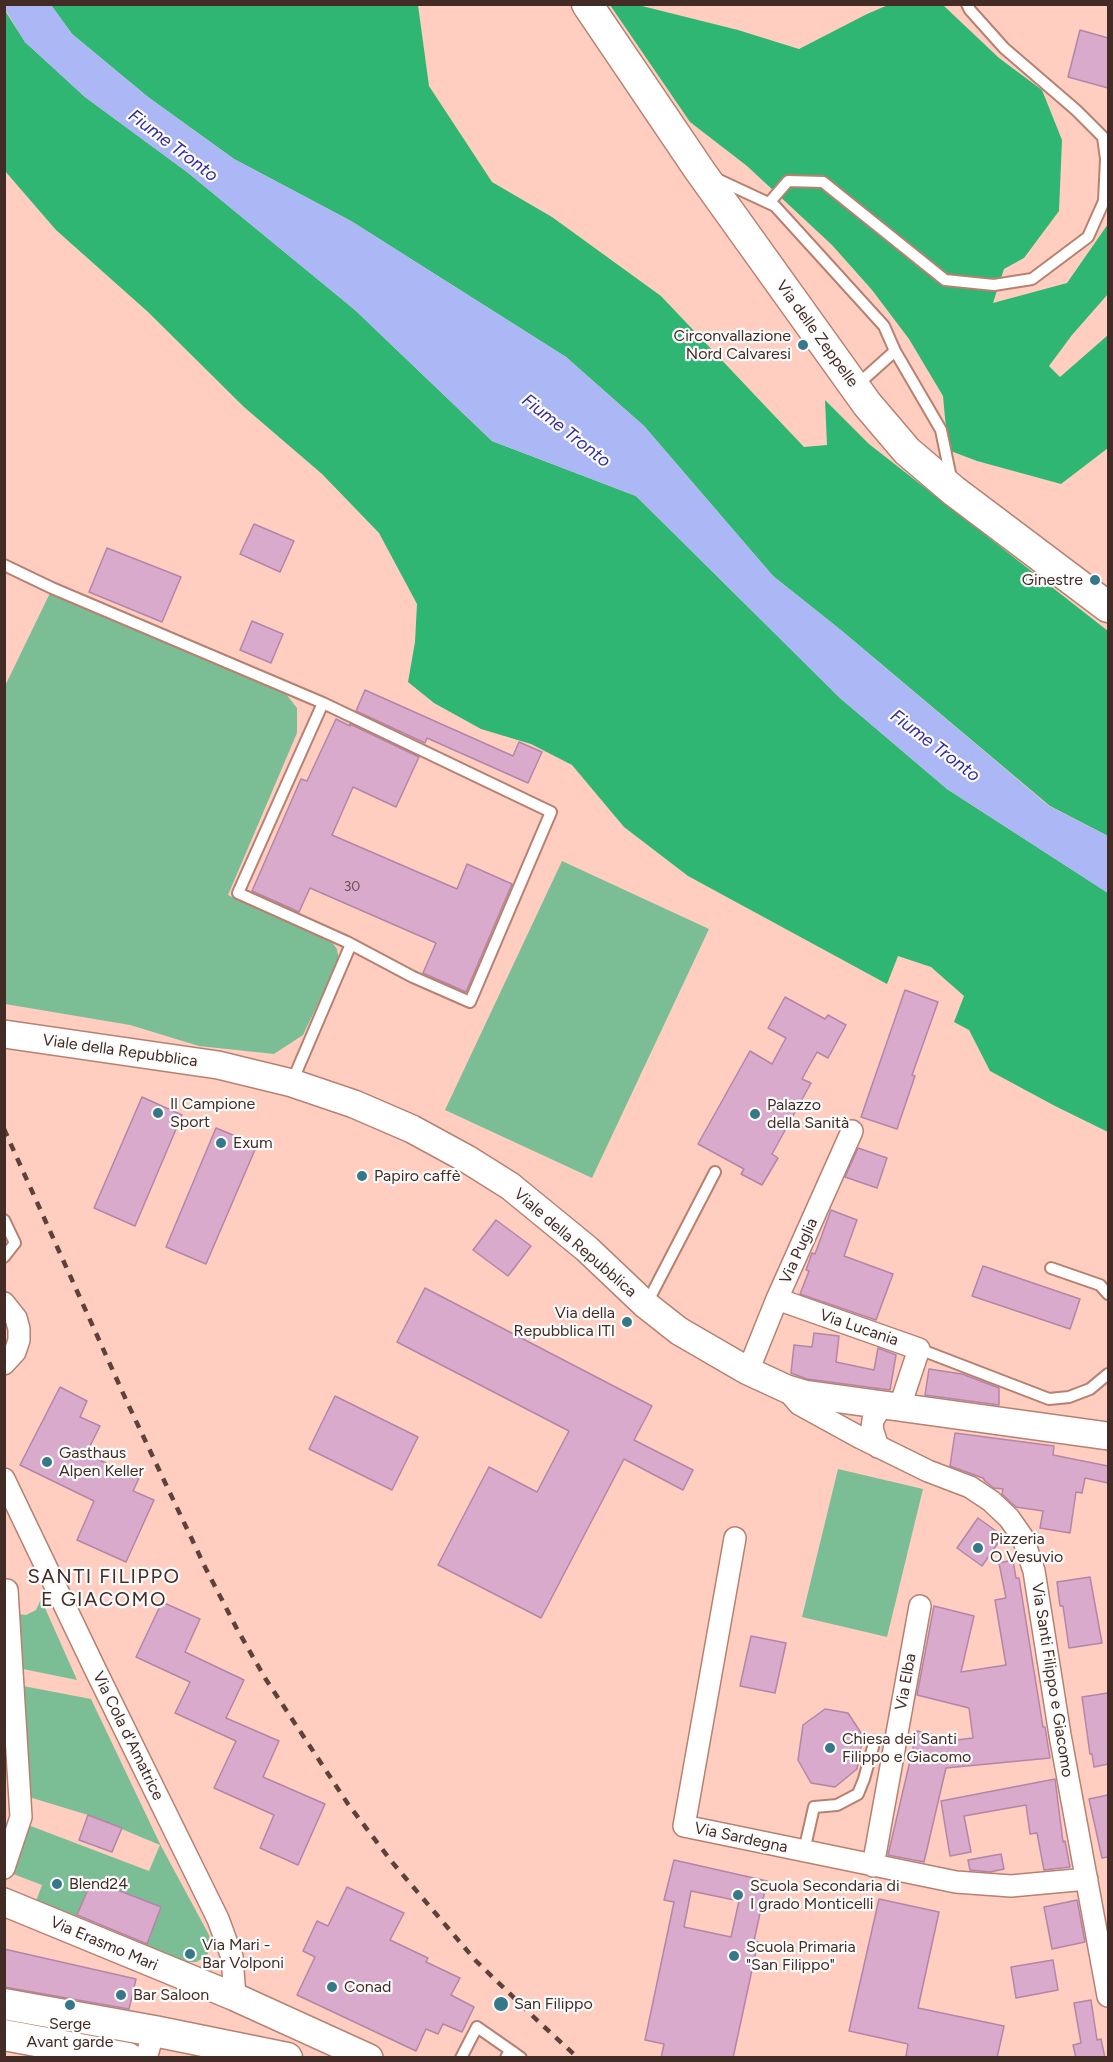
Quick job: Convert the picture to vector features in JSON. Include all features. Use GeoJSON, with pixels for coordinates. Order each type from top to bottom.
{"type":"FeatureCollection","features":[{"type":"Feature","properties":{"kind":"main road","name":"Via delle Zeppelle"},"geometry":{"type":"LineString","coordinates":[[587,4],[700,171],[855,387],[908,451],[954,491],[1108,607]]}},
{"type":"Feature","properties":{"kind":"main road"},"geometry":{"type":"LineString","coordinates":[[4,2004],[150,2044],[287,2058]]}},
{"type":"Feature","properties":{"kind":"main road"},"geometry":{"type":"LineString","coordinates":[[4,2035],[128,2058]]}},
{"type":"Feature","properties":{"kind":"street","name":"Viale della Repubblica"},"geometry":{"type":"LineString","coordinates":[[4,1034],[218,1065],[292,1083],[354,1104],[412,1129],[510,1186],[587,1249],[646,1305],[679,1331],[748,1371],[787,1389],[804,1394],[1108,1436]]}},
{"type":"Feature","properties":{"kind":"street","name":"Via Puglia"},"geometry":{"type":"LineString","coordinates":[[748,1371],[777,1299],[852,1131]]}},
{"type":"Feature","properties":{"kind":"street","name":"Via Lucania"},"geometry":{"type":"LineString","coordinates":[[777,1299],[919,1349],[892,1405]]}},
{"type":"Feature","properties":{"kind":"street"},"geometry":{"type":"LineString","coordinates":[[4,1303],[16,1317],[19,1340],[15,1352],[4,1364]]}},
{"type":"Feature","properties":{"kind":"street","name":"Via Santi Filippo e Giacomo"},"geometry":{"type":"LineString","coordinates":[[787,1389],[800,1404],[878,1447],[928,1471],[970,1487],[991,1501],[1009,1518],[1023,1538],[1034,1571],[1060,1735],[1108,1996]]}},
{"type":"Feature","properties":{"kind":"street"},"geometry":{"type":"LineString","coordinates":[[878,1447],[872,1428],[873,1420],[892,1405]]}},
{"type":"Feature","properties":{"kind":"street","name":"Via Cola d'Amatrice"},"geometry":{"type":"LineString","coordinates":[[4,1479],[94,1669],[218,1919],[232,1957],[235,1997]]}},
{"type":"Feature","properties":{"kind":"street","name":"Via Sardegna"},"geometry":{"type":"LineString","coordinates":[[735,1538],[684,1826],[956,1882],[1011,1886],[1087,1879]]}},
{"type":"Feature","properties":{"kind":"street"},"geometry":{"type":"LineString","coordinates":[[4,1868],[21,1817],[10,1754],[6,1590]]}},
{"type":"Feature","properties":{"kind":"street","name":"Via Elba"},"geometry":{"type":"LineString","coordinates":[[873,1866],[920,1606]]}},
{"type":"Feature","properties":{"kind":"street","name":"Via Erasmo Mari"},"geometry":{"type":"LineString","coordinates":[[4,1902],[235,1997],[369,2057]]}},
{"type":"Feature","properties":{"kind":"street"},"geometry":{"type":"LineString","coordinates":[[296,2058],[302,2052],[305,2044],[303,2028]]}},
{"type":"Feature","properties":{"kind":"lane"},"geometry":{"type":"LineString","coordinates":[[769,203],[788,181],[823,182],[945,280],[994,285],[1032,279],[1088,237],[1104,201],[1107,159],[1103,137],[1076,110],[1004,48],[967,4]]}},
{"type":"Feature","properties":{"kind":"lane"},"geometry":{"type":"LineString","coordinates":[[700,171],[775,206],[884,326],[895,351],[941,430],[954,491]]}},
{"type":"Feature","properties":{"kind":"lane"},"geometry":{"type":"LineString","coordinates":[[855,387],[895,351]]}},
{"type":"Feature","properties":{"kind":"lane"},"geometry":{"type":"LineString","coordinates":[[4,565],[52,588],[323,703],[551,812],[470,1002],[413,977],[351,944],[238,893],[323,703]]}},
{"type":"Feature","properties":{"kind":"lane"},"geometry":{"type":"LineString","coordinates":[[292,1083],[351,944]]}},
{"type":"Feature","properties":{"kind":"lane"},"geometry":{"type":"LineString","coordinates":[[646,1305],[715,1172]]}},
{"type":"Feature","properties":{"kind":"lane"},"geometry":{"type":"LineString","coordinates":[[4,1220],[15,1242],[4,1257]]}},
{"type":"Feature","properties":{"kind":"lane"},"geometry":{"type":"LineString","coordinates":[[1051,1268],[1100,1285],[1108,1294]]}},
{"type":"Feature","properties":{"kind":"lane"},"geometry":{"type":"LineString","coordinates":[[919,1349],[1049,1400],[1069,1397],[1090,1389],[1108,1374]]}},
{"type":"Feature","properties":{"kind":"lane"},"geometry":{"type":"LineString","coordinates":[[804,1851],[814,1807],[837,1805],[858,1794],[873,1748]]}},
{"type":"Feature","properties":{"kind":"lane"},"geometry":{"type":"LineString","coordinates":[[461,2058],[477,2027],[508,2054],[521,2058]]}},
{"type":"Feature","properties":{"kind":"green space"},"geometry":{"type":"Polygon","coordinates":[[[51,5],[418,5],[429,86],[492,182],[552,217],[661,296],[804,447],[827,445],[825,400],[869,444],[1108,631],[1108,836],[1050,806],[773,576],[644,426],[566,357],[351,221],[234,159],[148,97],[72,34],[51,5]]]}},
{"type":"Feature","properties":{"kind":"green space"},"geometry":{"type":"Polygon","coordinates":[[[610,5],[638,5],[738,30],[799,49],[888,5],[943,5],[999,58],[1042,90],[1062,140],[1059,211],[1024,258],[1004,269],[993,303],[1067,283],[1108,224],[1108,294],[1072,335],[1049,366],[1060,377],[1108,335],[1108,448],[1061,484],[977,461],[948,450],[943,396],[909,339],[872,290],[832,245],[747,166],[690,122],[610,5]]]}},
{"type":"Feature","properties":{"kind":"green space"},"geometry":{"type":"Polygon","coordinates":[[[4,9],[25,42],[85,97],[187,172],[355,310],[492,441],[636,496],[840,698],[947,789],[1108,893],[1108,1132],[990,1071],[969,1030],[954,1022],[964,996],[931,967],[898,956],[887,984],[688,876],[624,827],[572,765],[531,744],[481,729],[434,703],[408,682],[415,642],[417,604],[379,533],[322,474],[244,407],[148,312],[56,230],[5,171],[4,9]]]}},
{"type":"Feature","properties":{"kind":"green space"},"geometry":{"type":"Polygon","coordinates":[[[50,593],[286,694],[297,708],[297,733],[228,895],[331,941],[337,949],[339,960],[303,1035],[274,1054],[199,1046],[130,1025],[5,1004],[4,688],[50,593]]]}},
{"type":"Feature","properties":{"kind":"green space"},"geometry":{"type":"Polygon","coordinates":[[[562,861],[709,929],[592,1178],[445,1110],[562,861]]]}},
{"type":"Feature","properties":{"kind":"green space"},"geometry":{"type":"Polygon","coordinates":[[[838,1469],[923,1489],[887,1637],[802,1617],[838,1469]]]}},
{"type":"Feature","properties":{"kind":"green space"},"geometry":{"type":"Polygon","coordinates":[[[41,1599],[77,1680],[23,1669],[18,1614],[26,1615],[36,1610],[41,1599]]]}},
{"type":"Feature","properties":{"kind":"green space"},"geometry":{"type":"Polygon","coordinates":[[[23,1686],[91,1699],[160,1844],[209,1935],[211,1945],[207,1956],[196,1962],[183,1962],[146,1946],[161,1907],[92,1880],[76,1918],[36,1901],[42,1885],[13,1874],[28,1825],[149,1871],[160,1845],[88,1815],[29,1797],[23,1686]]]}},
{"type":"Feature","properties":{"kind":"water","name":"Fiume Tronto"},"geometry":{"type":"Polygon","coordinates":[[[5,4],[51,5],[72,34],[148,97],[234,159],[351,221],[566,357],[644,426],[773,576],[842,631],[1049,806],[1108,836],[1108,893],[947,789],[840,698],[636,496],[492,441],[355,310],[187,172],[85,97],[25,42],[5,9],[5,4]]]}},
{"type":"Feature","properties":{"kind":"building"},"geometry":{"type":"Polygon","coordinates":[[[1080,30],[1108,38],[1108,88],[1068,77],[1080,30]]]}},
{"type":"Feature","properties":{"kind":"building"},"geometry":{"type":"Polygon","coordinates":[[[254,524],[294,541],[280,572],[240,554],[254,524]]]}},
{"type":"Feature","properties":{"kind":"building"},"geometry":{"type":"Polygon","coordinates":[[[107,548],[181,577],[162,622],[89,592],[107,548]]]}},
{"type":"Feature","properties":{"kind":"building"},"geometry":{"type":"Polygon","coordinates":[[[252,621],[283,634],[271,663],[240,650],[252,621]]]}},
{"type":"Feature","properties":{"kind":"building"},"geometry":{"type":"Polygon","coordinates":[[[365,690],[513,756],[519,742],[542,752],[528,783],[427,738],[425,743],[356,711],[365,690]]]}},
{"type":"Feature","properties":{"kind":"building"},"geometry":{"type":"Polygon","coordinates":[[[336,719],[419,757],[396,807],[353,787],[332,835],[457,889],[467,864],[512,884],[466,992],[423,973],[436,943],[310,888],[299,912],[252,891],[301,779],[307,781],[336,719]]]}},
{"type":"Feature","properties":{"kind":"building"},"geometry":{"type":"Polygon","coordinates":[[[905,990],[938,1002],[912,1075],[915,1076],[897,1129],[861,1117],[905,990]]]}},
{"type":"Feature","properties":{"kind":"building","name":"Palazzo della Sanità"},"geometry":{"type":"Polygon","coordinates":[[[785,997],[825,1019],[828,1015],[846,1025],[828,1058],[817,1052],[802,1079],[811,1083],[772,1154],[778,1158],[762,1185],[741,1174],[744,1169],[698,1144],[750,1051],[772,1064],[786,1038],[768,1028],[785,997]]]}},
{"type":"Feature","properties":{"kind":"building"},"geometry":{"type":"Polygon","coordinates":[[[142,1097],[182,1115],[135,1226],[94,1208],[142,1097]]]}},
{"type":"Feature","properties":{"kind":"building"},"geometry":{"type":"Polygon","coordinates":[[[216,1128],[257,1145],[206,1264],[166,1247],[216,1128]]]}},
{"type":"Feature","properties":{"kind":"building"},"geometry":{"type":"Polygon","coordinates":[[[858,1148],[887,1158],[877,1188],[845,1177],[858,1148]]]}},
{"type":"Feature","properties":{"kind":"building"},"geometry":{"type":"Polygon","coordinates":[[[831,1210],[857,1220],[844,1256],[893,1274],[876,1320],[800,1294],[809,1271],[806,1270],[812,1253],[815,1254],[831,1210]]]}},
{"type":"Feature","properties":{"kind":"building"},"geometry":{"type":"Polygon","coordinates":[[[496,1220],[531,1246],[508,1276],[473,1250],[496,1220]]]}},
{"type":"Feature","properties":{"kind":"building"},"geometry":{"type":"Polygon","coordinates":[[[983,1266],[1080,1299],[1070,1329],[972,1296],[983,1266]]]}},
{"type":"Feature","properties":{"kind":"building"},"geometry":{"type":"Polygon","coordinates":[[[425,1288],[652,1406],[634,1440],[693,1470],[683,1490],[624,1459],[541,1618],[438,1565],[489,1467],[537,1492],[569,1431],[397,1342],[425,1288]]]}},
{"type":"Feature","properties":{"kind":"building"},"geometry":{"type":"Polygon","coordinates":[[[814,1333],[839,1336],[836,1362],[874,1370],[878,1348],[896,1355],[890,1390],[807,1379],[791,1373],[794,1345],[812,1347],[814,1333]]]}},
{"type":"Feature","properties":{"kind":"building"},"geometry":{"type":"Polygon","coordinates":[[[929,1369],[962,1374],[999,1388],[999,1405],[925,1395],[929,1369]]]}},
{"type":"Feature","properties":{"kind":"building"},"geometry":{"type":"Polygon","coordinates":[[[60,1387],[87,1401],[80,1417],[100,1426],[86,1454],[139,1478],[133,1491],[154,1500],[126,1562],[77,1540],[94,1501],[20,1465],[60,1387]]]}},
{"type":"Feature","properties":{"kind":"building"},"geometry":{"type":"Polygon","coordinates":[[[335,1396],[418,1437],[392,1490],[309,1449],[335,1396]]]}},
{"type":"Feature","properties":{"kind":"building"},"geometry":{"type":"Polygon","coordinates":[[[955,1433],[1054,1446],[1053,1455],[1108,1466],[1108,1483],[1085,1478],[1082,1493],[1076,1492],[1070,1533],[1040,1528],[1043,1511],[1016,1507],[1002,1494],[1003,1489],[994,1488],[983,1478],[950,1466],[955,1433]]]}},
{"type":"Feature","properties":{"kind":"building"},"geometry":{"type":"Polygon","coordinates":[[[978,1518],[1003,1536],[982,1566],[957,1548],[978,1518]]]}},
{"type":"Feature","properties":{"kind":"building"},"geometry":{"type":"Polygon","coordinates":[[[1013,1560],[1016,1578],[1019,1578],[1050,1758],[946,1768],[924,1862],[888,1855],[917,1731],[956,1740],[973,1738],[969,1708],[917,1695],[934,1606],[974,1616],[961,1672],[1006,1665],[995,1600],[1006,1598],[999,1563],[1013,1560]]]}},
{"type":"Feature","properties":{"kind":"building"},"geometry":{"type":"Polygon","coordinates":[[[1090,1577],[1102,1643],[1069,1648],[1057,1582],[1090,1577]]]}},
{"type":"Feature","properties":{"kind":"building"},"geometry":{"type":"Polygon","coordinates":[[[162,1602],[200,1619],[185,1652],[244,1680],[226,1718],[279,1741],[263,1777],[325,1804],[298,1865],[260,1848],[274,1815],[214,1788],[236,1741],[175,1713],[190,1682],[136,1657],[162,1602]]]}},
{"type":"Feature","properties":{"kind":"building"},"geometry":{"type":"Polygon","coordinates":[[[751,1636],[786,1643],[775,1693],[740,1686],[751,1636]]]}},
{"type":"Feature","properties":{"kind":"building"},"geometry":{"type":"Polygon","coordinates":[[[1108,1693],[1108,1764],[1094,1767],[1082,1697],[1108,1693]]]}},
{"type":"Feature","properties":{"kind":"building","name":"Chiesa dei Santi Filippo e Giacomo"},"geometry":{"type":"Polygon","coordinates":[[[825,1709],[848,1713],[863,1736],[857,1769],[835,1787],[811,1783],[798,1760],[803,1725],[825,1709]]]}},
{"type":"Feature","properties":{"kind":"building"},"geometry":{"type":"Polygon","coordinates":[[[1055,1779],[1063,1842],[1065,1841],[1070,1867],[1044,1870],[1037,1833],[1030,1834],[1026,1805],[964,1816],[971,1852],[950,1856],[941,1801],[1055,1779]]]}},
{"type":"Feature","properties":{"kind":"building"},"geometry":{"type":"Polygon","coordinates":[[[1108,1795],[1108,1857],[1102,1858],[1089,1799],[1108,1795]]]}},
{"type":"Feature","properties":{"kind":"building"},"geometry":{"type":"Polygon","coordinates":[[[88,1815],[122,1828],[112,1852],[79,1840],[88,1815]]]}},
{"type":"Feature","properties":{"kind":"building"},"geometry":{"type":"Polygon","coordinates":[[[1001,1854],[1004,1869],[990,1872],[970,1870],[968,1860],[1001,1854]]]}},
{"type":"Feature","properties":{"kind":"building"},"geometry":{"type":"Polygon","coordinates":[[[674,1860],[767,1881],[754,1941],[758,1942],[733,2058],[661,2058],[664,2044],[645,2040],[674,1902],[664,1900],[674,1860]],[[691,1891],[684,1927],[731,1937],[739,1901],[691,1891]]]}},
{"type":"Feature","properties":{"kind":"building"},"geometry":{"type":"Polygon","coordinates":[[[92,1880],[161,1907],[147,1944],[77,1915],[92,1880]]]}},
{"type":"Feature","properties":{"kind":"building"},"geometry":{"type":"Polygon","coordinates":[[[347,1887],[404,1913],[390,1940],[428,1958],[426,1962],[460,1978],[451,1995],[474,2007],[462,2032],[443,2024],[438,2034],[426,2029],[416,2051],[297,1995],[315,1957],[303,1951],[317,1921],[328,1926],[347,1887]]]}},
{"type":"Feature","properties":{"kind":"building"},"geometry":{"type":"Polygon","coordinates":[[[879,1899],[939,1912],[918,2008],[1004,2026],[997,2058],[914,2058],[906,2056],[908,2044],[849,2031],[879,1899]]]}},
{"type":"Feature","properties":{"kind":"building"},"geometry":{"type":"Polygon","coordinates":[[[1077,1900],[1085,1942],[1052,1949],[1044,1907],[1077,1900]]]}},
{"type":"Feature","properties":{"kind":"building"},"geometry":{"type":"Polygon","coordinates":[[[4,1949],[136,1979],[129,2009],[4,1987],[4,1949]]]}},
{"type":"Feature","properties":{"kind":"building"},"geometry":{"type":"Polygon","coordinates":[[[1053,1960],[1058,1990],[1016,1998],[1011,1967],[1053,1960]]]}},
{"type":"Feature","properties":{"kind":"building"},"geometry":{"type":"Polygon","coordinates":[[[1091,2000],[1097,2040],[1101,2039],[1105,2058],[1076,2058],[1073,2045],[1081,2043],[1074,2003],[1091,2000]]]}},
{"type":"Feature","properties":{"kind":"railway"},"geometry":{"type":"LineString","coordinates":[[4,1129],[127,1402],[205,1567],[265,1678],[348,1804],[392,1862],[476,1961],[578,2058]]}},
{"type":"Feature","properties":{"kind":"place","name":"Circonvallazione Nord Calvaresi"},"geometry":{"type":"Point","coordinates":[803,345]}},
{"type":"Feature","properties":{"kind":"place","name":"Ginestre"},"geometry":{"type":"Point","coordinates":[1095,580]}},
{"type":"Feature","properties":{"kind":"place","name":"Il Campione Sport"},"geometry":{"type":"Point","coordinates":[158,1113]}},
{"type":"Feature","properties":{"kind":"place","name":"Palazzo della Sanità"},"geometry":{"type":"Point","coordinates":[755,1114]}},
{"type":"Feature","properties":{"kind":"place","name":"Exum"},"geometry":{"type":"Point","coordinates":[221,1143]}},
{"type":"Feature","properties":{"kind":"place","name":"Papiro caffè"},"geometry":{"type":"Point","coordinates":[362,1176]}},
{"type":"Feature","properties":{"kind":"place","name":"Via della Repubblica ITI"},"geometry":{"type":"Point","coordinates":[627,1322]}},
{"type":"Feature","properties":{"kind":"place","name":"Gasthaus Alpen Keller"},"geometry":{"type":"Point","coordinates":[47,1462]}},
{"type":"Feature","properties":{"kind":"place","name":"Pizzeria O Vesuvio"},"geometry":{"type":"Point","coordinates":[978,1548]}},
{"type":"Feature","properties":{"kind":"place","name":"Chiesa dei Santi Filippo e Giacomo"},"geometry":{"type":"Point","coordinates":[830,1748]}},
{"type":"Feature","properties":{"kind":"place","name":"Blend24"},"geometry":{"type":"Point","coordinates":[57,1884]}},
{"type":"Feature","properties":{"kind":"place","name":"Scuola Secondaria di I grado Monticelli"},"geometry":{"type":"Point","coordinates":[738,1895]}},
{"type":"Feature","properties":{"kind":"place","name":"Via Mari - Bar Volponi"},"geometry":{"type":"Point","coordinates":[190,1954]}},
{"type":"Feature","properties":{"kind":"place","name":"Scuola Primaria \"San Filippo\""},"geometry":{"type":"Point","coordinates":[734,1956]}},
{"type":"Feature","properties":{"kind":"place","name":"Conad"},"geometry":{"type":"Point","coordinates":[332,1987]}},
{"type":"Feature","properties":{"kind":"place","name":"Bar Saloon"},"geometry":{"type":"Point","coordinates":[121,1995]}},
{"type":"Feature","properties":{"kind":"place","name":"San Filippo"},"geometry":{"type":"Point","coordinates":[501,2004]}},
{"type":"Feature","properties":{"kind":"place","name":"Serge Avant garde"},"geometry":{"type":"Point","coordinates":[70,2005]}},
{"type":"Feature","properties":{"kind":"district","name":"SANTI FILIPPO E GIACOMO"},"geometry":{"type":"Point","coordinates":[104,1588]}}]}
